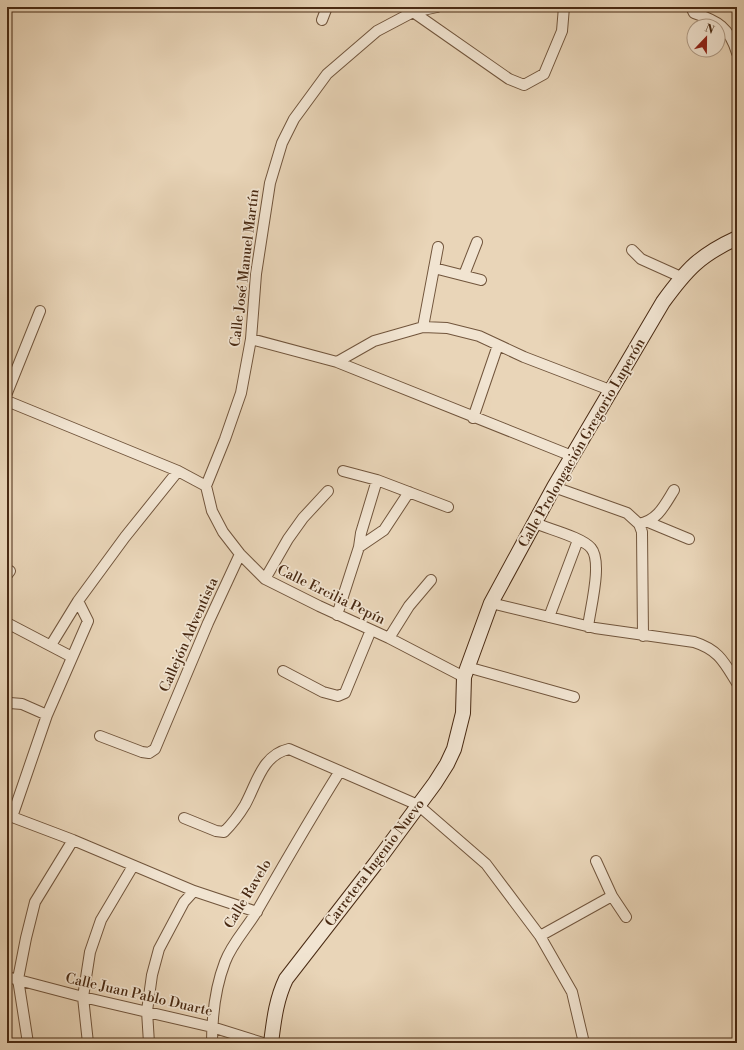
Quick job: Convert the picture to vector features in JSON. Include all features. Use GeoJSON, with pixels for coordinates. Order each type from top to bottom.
{"type":"FeatureCollection","features":[{"type":"Feature","properties":{"kind":"street"},"geometry":{"type":"LineString","coordinates":[[322,20],[327,7]]}},
{"type":"Feature","properties":{"kind":"street","name":"Calle José Manuel Martín"},"geometry":{"type":"LineString","coordinates":[[206,486],[225,439],[241,393],[251,339],[256,274],[270,183],[282,143],[294,119],[327,74],[377,31],[413,12],[438,7]]}},
{"type":"Feature","properties":{"kind":"street"},"geometry":{"type":"LineString","coordinates":[[413,12],[509,79],[524,85],[544,74],[562,31],[564,7]]}},
{"type":"Feature","properties":{"kind":"street"},"geometry":{"type":"LineString","coordinates":[[691,7],[694,13],[718,21],[733,40],[737,53]]}},
{"type":"Feature","properties":{"kind":"street","name":"Calle Prolongación Gregorio Luperón"},"geometry":{"type":"LineString","coordinates":[[466,672],[491,603],[554,486],[663,302],[681,277],[698,260],[713,249],[737,238]]}},
{"type":"Feature","properties":{"kind":"street"},"geometry":{"type":"LineString","coordinates":[[464,275],[477,242]]}},
{"type":"Feature","properties":{"kind":"street"},"geometry":{"type":"LineString","coordinates":[[423,327],[438,247]]}},
{"type":"Feature","properties":{"kind":"street"},"geometry":{"type":"LineString","coordinates":[[632,250],[641,259],[681,277]]}},
{"type":"Feature","properties":{"kind":"street"},"geometry":{"type":"LineString","coordinates":[[434,268],[481,280]]}},
{"type":"Feature","properties":{"kind":"street"},"geometry":{"type":"LineString","coordinates":[[7,393],[40,311]]}},
{"type":"Feature","properties":{"kind":"street"},"geometry":{"type":"LineString","coordinates":[[337,362],[374,341],[423,327],[447,328],[479,336],[524,357],[610,390]]}},
{"type":"Feature","properties":{"kind":"street"},"geometry":{"type":"LineString","coordinates":[[251,339],[337,362],[473,418],[572,456]]}},
{"type":"Feature","properties":{"kind":"street"},"geometry":{"type":"LineString","coordinates":[[473,418],[498,345]]}},
{"type":"Feature","properties":{"kind":"street"},"geometry":{"type":"LineString","coordinates":[[7,401],[178,471],[206,486]]}},
{"type":"Feature","properties":{"kind":"street"},"geometry":{"type":"LineString","coordinates":[[51,645],[78,601],[125,537],[178,471]]}},
{"type":"Feature","properties":{"kind":"street"},"geometry":{"type":"LineString","coordinates":[[343,471],[377,480],[448,507]]}},
{"type":"Feature","properties":{"kind":"street"},"geometry":{"type":"LineString","coordinates":[[337,615],[359,547],[361,534],[377,480]]}},
{"type":"Feature","properties":{"kind":"street","name":"Calle Ercilia Pepín"},"geometry":{"type":"LineString","coordinates":[[206,486],[212,511],[223,532],[240,554],[265,579],[337,615],[466,672],[574,697]]}},
{"type":"Feature","properties":{"kind":"street"},"geometry":{"type":"LineString","coordinates":[[554,486],[627,513],[644,523],[688,539]]}},
{"type":"Feature","properties":{"kind":"street"},"geometry":{"type":"LineString","coordinates":[[643,636],[642,532],[644,523],[660,512],[674,490]]}},
{"type":"Feature","properties":{"kind":"street"},"geometry":{"type":"LineString","coordinates":[[265,579],[288,539],[303,518],[328,491]]}},
{"type":"Feature","properties":{"kind":"street"},"geometry":{"type":"LineString","coordinates":[[359,547],[384,530],[409,492]]}},
{"type":"Feature","properties":{"kind":"street"},"geometry":{"type":"LineString","coordinates":[[535,523],[578,540],[591,548],[594,555],[596,568],[588,627]]}},
{"type":"Feature","properties":{"kind":"street"},"geometry":{"type":"LineString","coordinates":[[549,617],[578,540]]}},
{"type":"Feature","properties":{"kind":"street","name":"Callejón Adventista"},"geometry":{"type":"LineString","coordinates":[[100,736],[149,754],[155,749],[208,623],[240,554]]}},
{"type":"Feature","properties":{"kind":"street"},"geometry":{"type":"LineString","coordinates":[[388,638],[408,606],[430,580]]}},
{"type":"Feature","properties":{"kind":"street"},"geometry":{"type":"LineString","coordinates":[[78,601],[88,620],[47,715],[9,816],[72,840],[194,891],[256,912]]}},
{"type":"Feature","properties":{"kind":"street"},"geometry":{"type":"LineString","coordinates":[[491,603],[588,627],[643,636],[694,642],[707,646],[718,654],[737,683]]}},
{"type":"Feature","properties":{"kind":"street"},"geometry":{"type":"LineString","coordinates":[[7,623],[72,657]]}},
{"type":"Feature","properties":{"kind":"street"},"geometry":{"type":"LineString","coordinates":[[283,671],[323,692],[338,696],[345,693],[371,630]]}},
{"type":"Feature","properties":{"kind":"street","name":"Carretera Ingenio Nuevo"},"geometry":{"type":"LineString","coordinates":[[271,1043],[275,1008],[279,994],[286,979],[372,869],[435,784],[454,749],[463,713],[466,672]]}},
{"type":"Feature","properties":{"kind":"street"},"geometry":{"type":"LineString","coordinates":[[7,705],[10,703],[22,704],[47,715]]}},
{"type":"Feature","properties":{"kind":"street"},"geometry":{"type":"LineString","coordinates":[[184,818],[216,831],[224,832],[244,806],[265,764],[281,751],[289,748],[418,805],[486,864],[540,936],[572,992],[584,1043]]}},
{"type":"Feature","properties":{"kind":"street","name":"Calle Ravelo"},"geometry":{"type":"LineString","coordinates":[[212,1043],[212,1027],[216,992],[225,961],[340,771]]}},
{"type":"Feature","properties":{"kind":"street"},"geometry":{"type":"LineString","coordinates":[[28,1043],[18,979],[35,902],[72,840]]}},
{"type":"Feature","properties":{"kind":"street"},"geometry":{"type":"LineString","coordinates":[[596,861],[612,896],[626,918]]}},
{"type":"Feature","properties":{"kind":"street"},"geometry":{"type":"LineString","coordinates":[[88,1043],[83,997],[90,952],[101,920],[133,866]]}},
{"type":"Feature","properties":{"kind":"street"},"geometry":{"type":"LineString","coordinates":[[149,1043],[147,1012],[152,975],[160,949],[184,902],[194,891]]}},
{"type":"Feature","properties":{"kind":"street"},"geometry":{"type":"LineString","coordinates":[[540,936],[612,896]]}},
{"type":"Feature","properties":{"kind":"street","name":"Calle Juan Pablo Duarte"},"geometry":{"type":"LineString","coordinates":[[7,977],[83,997],[212,1027],[263,1043]]}}]}
